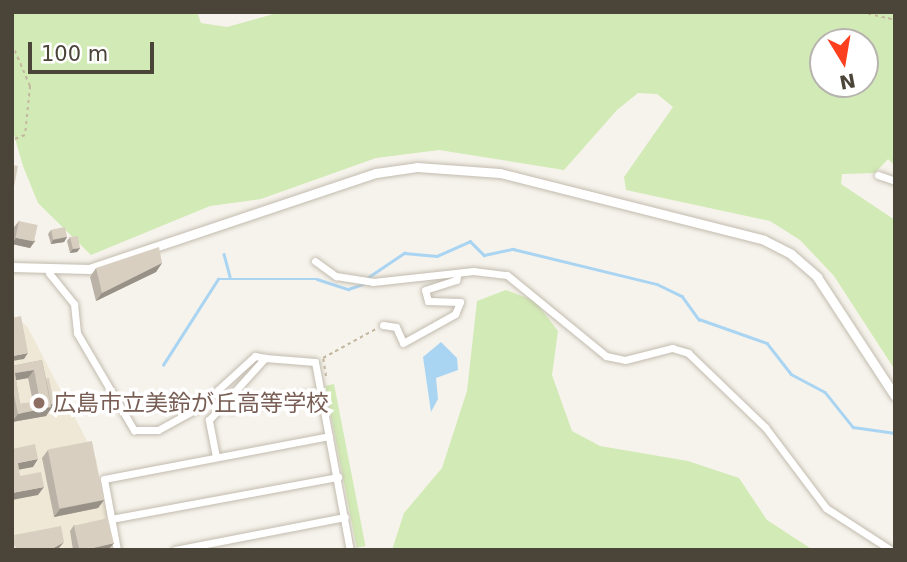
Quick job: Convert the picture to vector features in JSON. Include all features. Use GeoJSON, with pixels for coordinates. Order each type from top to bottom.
{"type":"FeatureCollection","features":[{"type":"Feature","properties":{"kind":"street"},"geometry":{"type":"LineString","coordinates":[[12,267],[49,273],[127,259],[186,232],[307,201],[376,173],[417,167],[500,173],[764,240],[791,254],[817,277],[895,396]]}},
{"type":"Feature","properties":{"kind":"street"},"geometry":{"type":"LineString","coordinates":[[878,175],[895,181]]}},
{"type":"Feature","properties":{"kind":"street"},"geometry":{"type":"LineString","coordinates":[[315,261],[336,276],[373,282],[458,272],[519,279],[579,339],[606,356],[625,360],[672,348],[692,355],[765,427],[826,508],[891,550]]}},
{"type":"Feature","properties":{"kind":"street"},"geometry":{"type":"LineString","coordinates":[[383,324],[396,327],[404,343],[455,314],[460,302],[428,301],[425,290],[456,280],[458,272]]}},
{"type":"Feature","properties":{"kind":"street"},"geometry":{"type":"LineString","coordinates":[[49,273],[74,304],[77,333],[134,430],[158,430],[198,408],[256,356],[316,362],[351,550]]}},
{"type":"Feature","properties":{"kind":"street"},"geometry":{"type":"LineString","coordinates":[[216,457],[209,420],[265,358]]}},
{"type":"Feature","properties":{"kind":"street"},"geometry":{"type":"LineString","coordinates":[[223,405],[231,410],[320,392]]}},
{"type":"Feature","properties":{"kind":"street"},"geometry":{"type":"LineString","coordinates":[[117,550],[104,479],[329,436]]}},
{"type":"Feature","properties":{"kind":"street"},"geometry":{"type":"LineString","coordinates":[[111,519],[338,477]]}},
{"type":"Feature","properties":{"kind":"street"},"geometry":{"type":"LineString","coordinates":[[175,550],[345,517]]}},
{"type":"Feature","properties":{"kind":"path"},"geometry":{"type":"LineString","coordinates":[[861,12],[895,20]]}},
{"type":"Feature","properties":{"kind":"path"},"geometry":{"type":"LineString","coordinates":[[12,44],[30,86],[24,135],[12,140]]}},
{"type":"Feature","properties":{"kind":"path"},"geometry":{"type":"LineString","coordinates":[[327,380],[323,358],[383,324]]}},
{"type":"Feature","properties":{"kind":"shaded area","name":"広島市立美鈴が丘高等学校"},"geometry":{"type":"Polygon","coordinates":[[[12,315],[27,326],[96,458],[113,550],[12,550],[12,315]]]}},
{"type":"Feature","properties":{"kind":"green space"},"geometry":{"type":"Polygon","coordinates":[[[12,12],[197,12],[201,23],[227,27],[281,12],[895,12],[895,166],[888,159],[875,173],[842,174],[841,184],[895,220],[895,370],[834,276],[800,240],[770,221],[626,190],[624,177],[673,107],[657,94],[638,93],[617,110],[564,170],[439,150],[376,158],[261,199],[210,206],[91,255],[38,203],[12,128],[12,12]]]}},
{"type":"Feature","properties":{"kind":"green space"},"geometry":{"type":"Polygon","coordinates":[[[506,290],[535,301],[558,331],[552,375],[572,431],[600,446],[688,461],[739,478],[767,520],[813,550],[392,550],[404,513],[442,468],[467,391],[477,301],[506,290]]]}},
{"type":"Feature","properties":{"kind":"green space"},"geometry":{"type":"Polygon","coordinates":[[[334,384],[365,546],[357,548],[325,386],[334,384]]]}},
{"type":"Feature","properties":{"kind":"water"},"geometry":{"type":"Polygon","coordinates":[[[441,342],[457,358],[458,370],[436,378],[438,399],[431,412],[423,357],[441,342]]]}},
{"type":"Feature","properties":{"kind":"building"},"geometry":{"type":"Polygon","coordinates":[[[12,165],[18,166],[12,197],[12,165]]]}},
{"type":"Feature","properties":{"kind":"building"},"geometry":{"type":"Polygon","coordinates":[[[19,221],[38,225],[34,242],[15,238],[19,221]]]}},
{"type":"Feature","properties":{"kind":"building"},"geometry":{"type":"Polygon","coordinates":[[[65,227],[67,237],[53,239],[51,230],[65,227]]]}},
{"type":"Feature","properties":{"kind":"building"},"geometry":{"type":"Polygon","coordinates":[[[78,236],[80,248],[73,249],[70,237],[78,236]]]}},
{"type":"Feature","properties":{"kind":"building"},"geometry":{"type":"Polygon","coordinates":[[[159,247],[162,263],[102,293],[96,268],[159,247]]]}},
{"type":"Feature","properties":{"kind":"building"},"geometry":{"type":"Polygon","coordinates":[[[21,316],[28,353],[13,356],[12,318],[21,316]]]}},
{"type":"Feature","properties":{"kind":"building"},"geometry":{"type":"Polygon","coordinates":[[[42,360],[51,407],[18,414],[12,385],[12,366],[42,360]],[[34,370],[15,373],[20,404],[40,401],[34,370]]]}},
{"type":"Feature","properties":{"kind":"building"},"geometry":{"type":"Polygon","coordinates":[[[49,378],[54,404],[51,404],[46,379],[49,378]]]}},
{"type":"Feature","properties":{"kind":"building"},"geometry":{"type":"Polygon","coordinates":[[[92,441],[103,500],[59,508],[48,450],[92,441]]]}},
{"type":"Feature","properties":{"kind":"building"},"geometry":{"type":"Polygon","coordinates":[[[35,444],[38,459],[18,463],[20,476],[41,472],[44,487],[12,493],[12,449],[35,444]]]}},
{"type":"Feature","properties":{"kind":"building"},"geometry":{"type":"Polygon","coordinates":[[[108,518],[114,543],[79,550],[74,526],[108,518]]]}},
{"type":"Feature","properties":{"kind":"building"},"geometry":{"type":"Polygon","coordinates":[[[61,526],[64,542],[50,550],[16,550],[14,535],[61,526]]]}},
{"type":"Feature","properties":{"kind":"building"},"geometry":{"type":"Polygon","coordinates":[[[12,529],[16,546],[12,547],[12,529]]]}},
{"type":"Feature","properties":{"kind":"waterway"},"geometry":{"type":"LineString","coordinates":[[367,278],[404,253],[437,256],[470,241],[484,255],[513,249],[657,284],[682,296],[699,319],[767,343],[791,374],[825,392],[853,427],[895,433]]}},
{"type":"Feature","properties":{"kind":"waterway"},"geometry":{"type":"LineString","coordinates":[[224,254],[230,276]]}},
{"type":"Feature","properties":{"kind":"waterway"},"geometry":{"type":"LineString","coordinates":[[163,365],[218,279],[317,279],[348,289],[363,284]]}},
{"type":"Feature","properties":{"kind":"place","name":"広島市立美鈴が丘高等学校"},"geometry":{"type":"Point","coordinates":[39,403]}}]}
